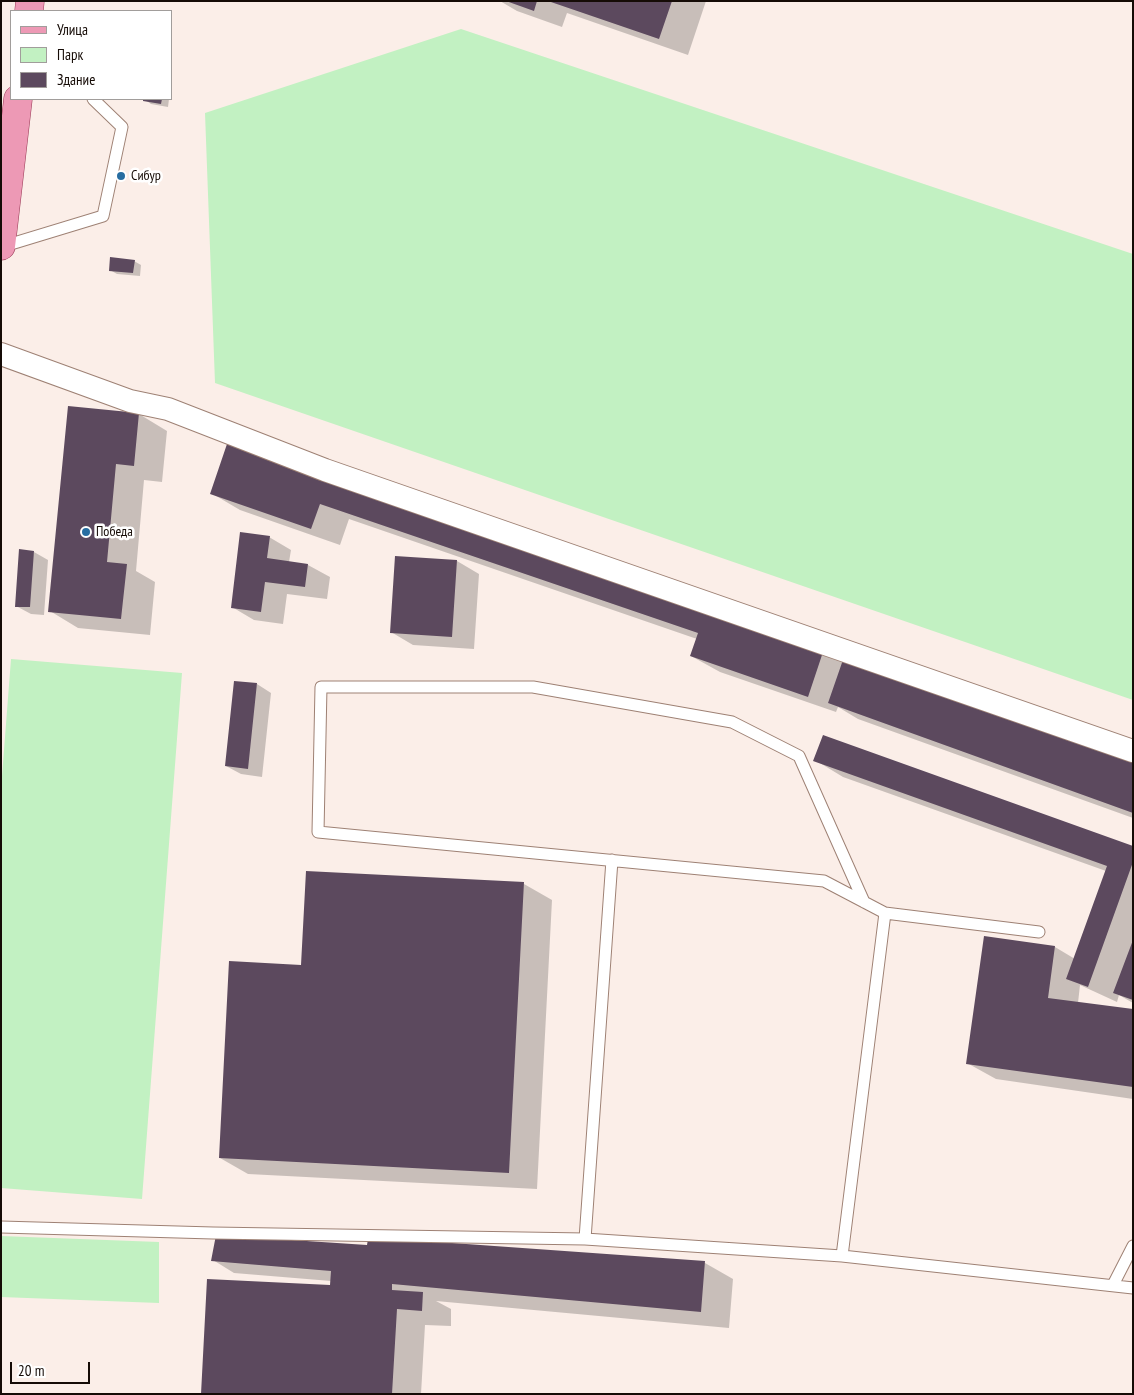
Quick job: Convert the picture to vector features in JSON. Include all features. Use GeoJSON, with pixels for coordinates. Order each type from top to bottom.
{"type":"FeatureCollection","features":[{"type":"Feature","properties":{"kind":"main road"},"geometry":{"type":"LineString","coordinates":[[1,246],[18,100]]}},
{"type":"Feature","properties":{"kind":"street"},"geometry":{"type":"LineString","coordinates":[[1,354],[130,401],[168,408],[325,470],[1133,751]]}},
{"type":"Feature","properties":{"kind":"lane"},"geometry":{"type":"LineString","coordinates":[[1,246],[103,216],[122,127],[95,100]]}},
{"type":"Feature","properties":{"kind":"lane"},"geometry":{"type":"LineString","coordinates":[[864,902],[799,756],[732,722],[533,687],[321,687],[318,832],[824,881],[864,902],[885,913],[1039,932]]}},
{"type":"Feature","properties":{"kind":"lane"},"geometry":{"type":"LineString","coordinates":[[585,1239],[612,860]]}},
{"type":"Feature","properties":{"kind":"lane"},"geometry":{"type":"LineString","coordinates":[[842,1256],[885,913]]}},
{"type":"Feature","properties":{"kind":"lane"},"geometry":{"type":"LineString","coordinates":[[1,1227],[213,1233],[585,1239],[842,1256],[1133,1288]]}},
{"type":"Feature","properties":{"kind":"lane"},"geometry":{"type":"LineString","coordinates":[[1112,1285],[1133,1246]]}},
{"type":"Feature","properties":{"kind":"green space"},"geometry":{"type":"Polygon","coordinates":[[[461,29],[1133,254],[1133,700],[215,383],[205,113],[461,29]]]}},
{"type":"Feature","properties":{"kind":"green space"},"geometry":{"type":"Polygon","coordinates":[[[11,659],[182,673],[142,1199],[1,1188],[1,789],[11,659]]]}},
{"type":"Feature","properties":{"kind":"green space"},"geometry":{"type":"Polygon","coordinates":[[[1,1236],[159,1242],[159,1303],[1,1297],[1,1236]]]}},
{"type":"Feature","properties":{"kind":"building"},"geometry":{"type":"Polygon","coordinates":[[[506,1],[537,1],[534,11],[506,1]]]}},
{"type":"Feature","properties":{"kind":"building"},"geometry":{"type":"Polygon","coordinates":[[[548,1],[672,1],[659,39],[548,1]]]}},
{"type":"Feature","properties":{"kind":"building"},"geometry":{"type":"Polygon","coordinates":[[[143,100],[162,100],[161,104],[143,100]]]}},
{"type":"Feature","properties":{"kind":"building"},"geometry":{"type":"Polygon","coordinates":[[[110,257],[135,260],[133,273],[109,271],[110,257]]]}},
{"type":"Feature","properties":{"kind":"building"},"geometry":{"type":"Polygon","coordinates":[[[68,406],[139,413],[134,466],[116,464],[107,562],[127,564],[121,619],[48,612],[68,406]]]}},
{"type":"Feature","properties":{"kind":"building"},"geometry":{"type":"Polygon","coordinates":[[[227,444],[824,649],[808,697],[690,656],[698,633],[320,504],[311,529],[210,494],[227,444]]]}},
{"type":"Feature","properties":{"kind":"building"},"geometry":{"type":"Polygon","coordinates":[[[240,532],[270,536],[267,558],[308,564],[305,587],[265,582],[261,612],[231,608],[240,532]]]}},
{"type":"Feature","properties":{"kind":"building"},"geometry":{"type":"Polygon","coordinates":[[[19,549],[34,551],[30,607],[15,607],[19,549]]]}},
{"type":"Feature","properties":{"kind":"building"},"geometry":{"type":"Polygon","coordinates":[[[395,556],[457,560],[452,637],[390,633],[395,556]]]}},
{"type":"Feature","properties":{"kind":"building"},"geometry":{"type":"Polygon","coordinates":[[[845,654],[1133,758],[1133,813],[828,703],[845,654]]]}},
{"type":"Feature","properties":{"kind":"building"},"geometry":{"type":"Polygon","coordinates":[[[234,681],[257,683],[248,769],[225,766],[234,681]]]}},
{"type":"Feature","properties":{"kind":"building"},"geometry":{"type":"Polygon","coordinates":[[[823,735],[1133,846],[1133,862],[1088,987],[1066,979],[1107,866],[813,761],[823,735]]]}},
{"type":"Feature","properties":{"kind":"building"},"geometry":{"type":"Polygon","coordinates":[[[306,871],[524,882],[509,1173],[219,1158],[229,961],[301,965],[306,871]]]}},
{"type":"Feature","properties":{"kind":"building"},"geometry":{"type":"Polygon","coordinates":[[[984,936],[1055,946],[1048,998],[1133,1009],[1133,1087],[966,1064],[984,936]]]}},
{"type":"Feature","properties":{"kind":"building"},"geometry":{"type":"Polygon","coordinates":[[[1133,940],[1133,1000],[1113,993],[1133,940]]]}},
{"type":"Feature","properties":{"kind":"building"},"geometry":{"type":"Polygon","coordinates":[[[216,1235],[367,1245],[368,1239],[395,1242],[396,1239],[705,1261],[701,1312],[392,1284],[392,1290],[423,1292],[422,1311],[397,1309],[392,1394],[201,1394],[207,1279],[330,1285],[331,1271],[211,1261],[216,1235]]]}},
{"type":"Feature","properties":{"kind":"place","name":"Сибур"},"geometry":{"type":"Point","coordinates":[121,176]}},
{"type":"Feature","properties":{"kind":"place","name":"Победа"},"geometry":{"type":"Point","coordinates":[86,532]}}]}
